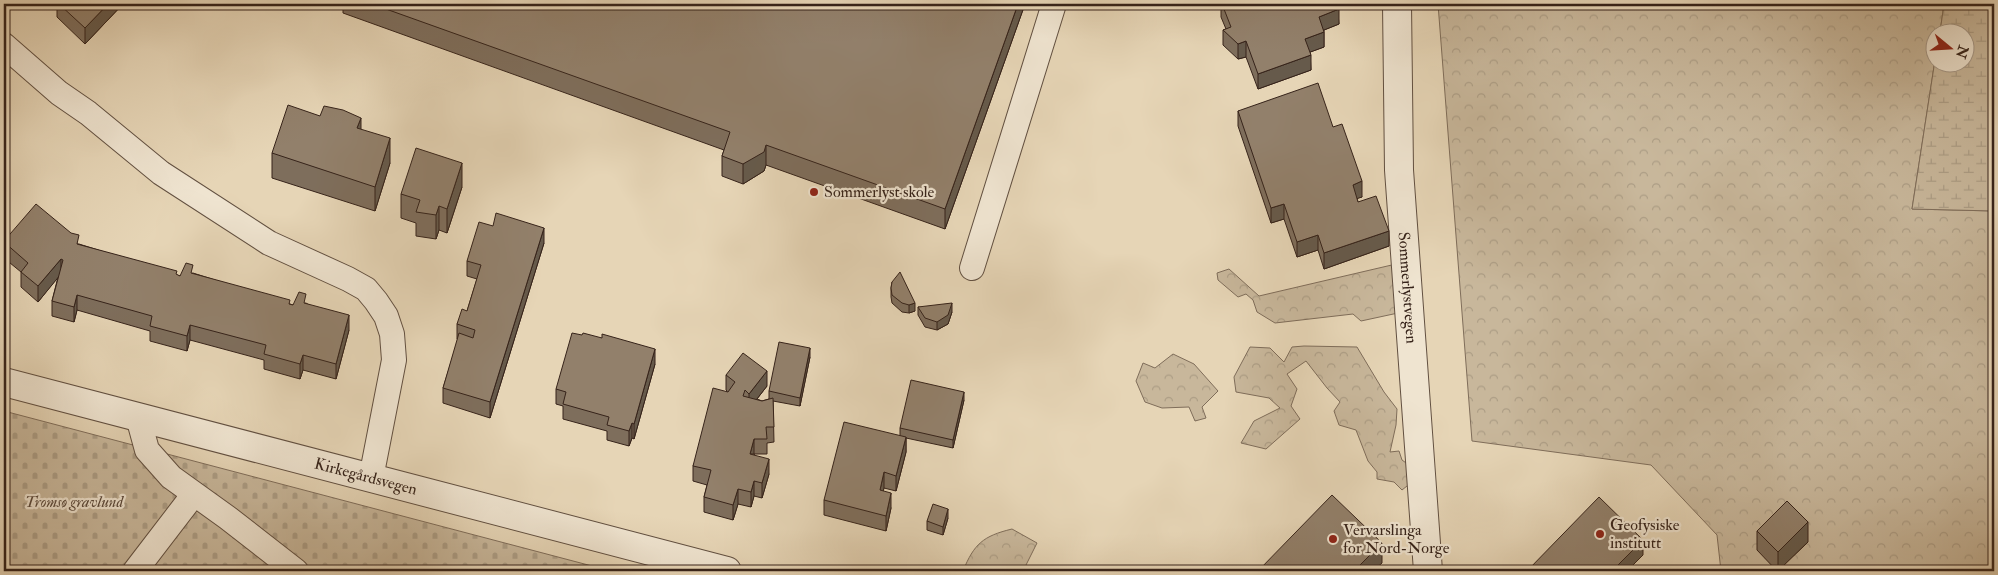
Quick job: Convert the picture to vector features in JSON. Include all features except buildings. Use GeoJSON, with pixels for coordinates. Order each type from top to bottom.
{"type":"FeatureCollection","features":[{"type":"Feature","properties":{"kind":"street","name":"Sommerlystvegen"},"geometry":{"type":"LineString","coordinates":[[1397,4],[1400,170],[1428,571]]}},
{"type":"Feature","properties":{"kind":"street","name":"Kirkegårdsvegen"},"geometry":{"type":"LineString","coordinates":[[4,382],[727,571]]}},
{"type":"Feature","properties":{"kind":"lane"},"geometry":{"type":"LineString","coordinates":[[972,268],[1054,4]]}},
{"type":"Feature","properties":{"kind":"lane"},"geometry":{"type":"LineString","coordinates":[[4,45],[59,93],[88,113],[161,173],[269,243],[366,289],[386,316],[392,334],[394,360],[371,478]]}},
{"type":"Feature","properties":{"kind":"lane"},"geometry":{"type":"LineString","coordinates":[[138,417],[146,450],[172,477],[296,571]]}},
{"type":"Feature","properties":{"kind":"lane"},"geometry":{"type":"LineString","coordinates":[[136,571],[194,494]]}},
{"type":"Feature","properties":{"kind":"green space"},"geometry":{"type":"Polygon","coordinates":[[[1438,4],[1944,4],[1941,22],[1926,22],[1926,72],[1933,72],[1912,209],[1994,211],[1994,571],[1721,571],[1717,535],[1651,465],[1472,441],[1438,4]]]}},
{"type":"Feature","properties":{"kind":"green space"},"geometry":{"type":"Polygon","coordinates":[[[1944,4],[1994,4],[1994,211],[1912,209],[1933,72],[1976,72],[1976,22],[1941,22],[1944,4]]]}},
{"type":"Feature","properties":{"kind":"green space"},"geometry":{"type":"Polygon","coordinates":[[[1396,264],[1398,313],[1361,321],[1353,314],[1275,323],[1257,312],[1253,300],[1246,294],[1238,297],[1218,280],[1217,273],[1229,269],[1259,296],[1396,264]]]}},
{"type":"Feature","properties":{"kind":"green space"},"geometry":{"type":"Polygon","coordinates":[[[1250,347],[1270,348],[1284,362],[1292,347],[1357,347],[1384,392],[1397,409],[1396,425],[1390,452],[1399,451],[1402,460],[1413,468],[1412,482],[1402,490],[1394,482],[1377,479],[1377,472],[1368,461],[1356,430],[1339,425],[1334,411],[1340,402],[1306,361],[1287,374],[1297,389],[1291,406],[1300,419],[1266,449],[1241,443],[1254,421],[1280,408],[1269,398],[1236,392],[1234,377],[1250,347]]]}},
{"type":"Feature","properties":{"kind":"green space"},"geometry":{"type":"Polygon","coordinates":[[[1173,354],[1194,364],[1218,391],[1202,407],[1206,418],[1195,421],[1189,407],[1162,408],[1145,402],[1136,381],[1143,363],[1155,368],[1173,354]]]}},
{"type":"Feature","properties":{"kind":"green space","name":"Tromsø gravlund"},"geometry":{"type":"Polygon","coordinates":[[[4,411],[611,571],[4,571],[4,411]]]}},
{"type":"Feature","properties":{"kind":"green space"},"geometry":{"type":"Polygon","coordinates":[[[1012,529],[1037,543],[1023,571],[963,571],[971,554],[981,542],[1012,529]]]}},
{"type":"Feature","properties":{"kind":"place","name":"Sommerlyst skole"},"geometry":{"type":"Point","coordinates":[814,192]}},
{"type":"Feature","properties":{"kind":"place","name":"Geofysiske institutt"},"geometry":{"type":"Point","coordinates":[1600,534]}},
{"type":"Feature","properties":{"kind":"place","name":"Vervarslinga for Nord-Norge"},"geometry":{"type":"Point","coordinates":[1333,539]}}]}
